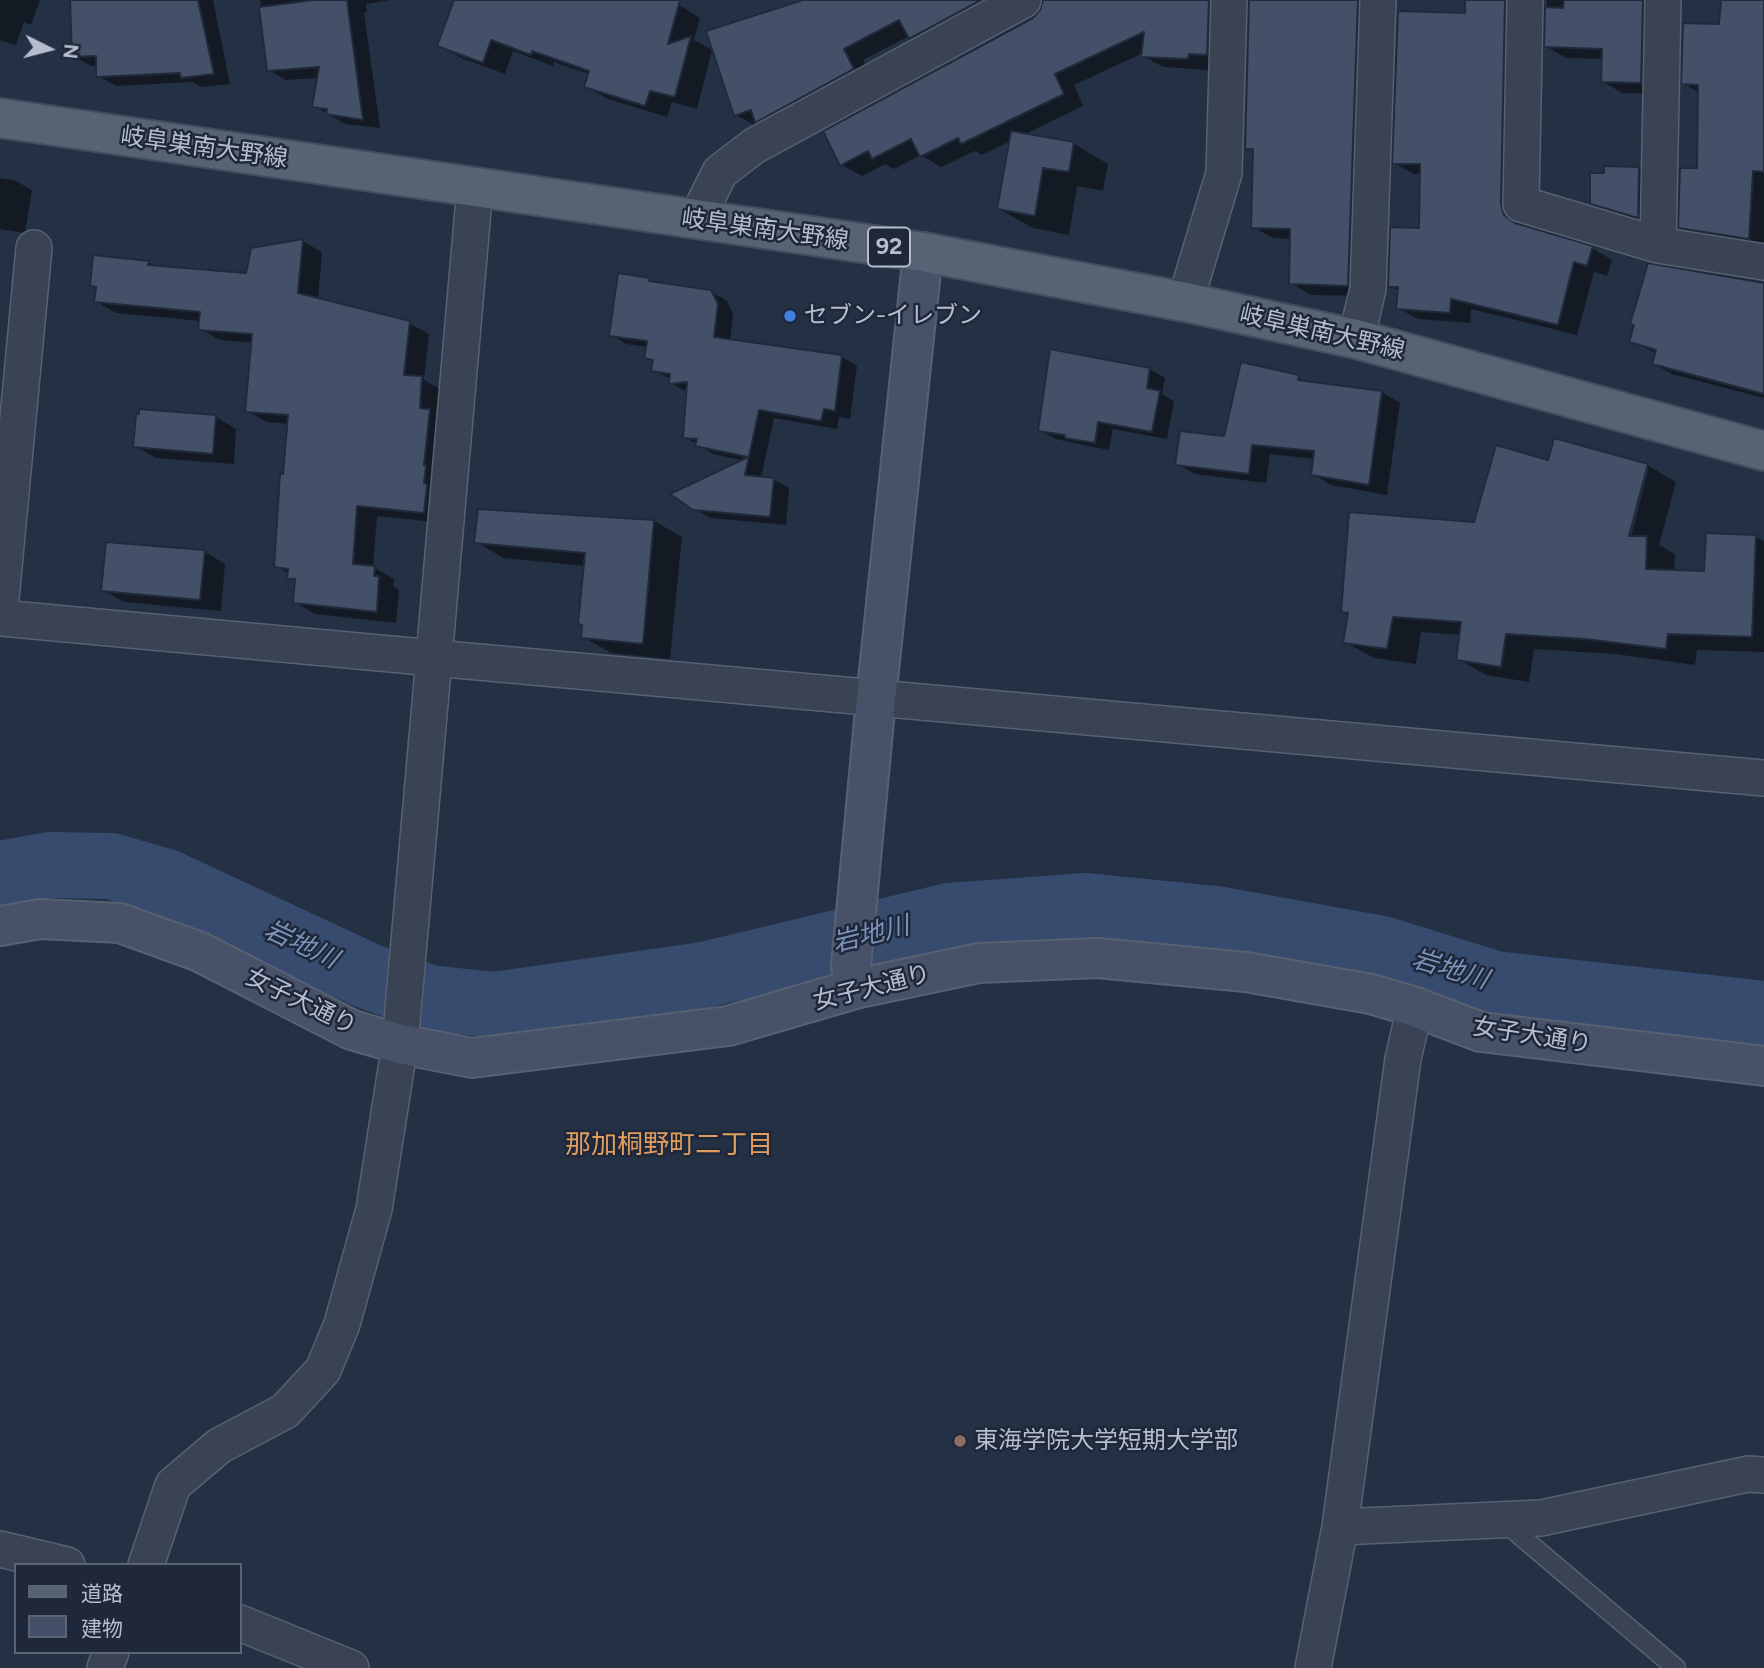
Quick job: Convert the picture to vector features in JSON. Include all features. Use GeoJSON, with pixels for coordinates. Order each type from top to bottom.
{"type":"FeatureCollection","features":[{"type":"Feature","properties":{"kind":"main road","name":"岐阜巣南大野線"},"geometry":{"type":"LineString","coordinates":[[0,118],[923,252],[1185,302],[1356,339],[1764,451]]}},
{"type":"Feature","properties":{"kind":"street"},"geometry":{"type":"LineString","coordinates":[[696,220],[720,172],[754,146],[1023,0]]}},
{"type":"Feature","properties":{"kind":"street"},"geometry":{"type":"LineString","coordinates":[[1185,302],[1224,173],[1228,0]]}},
{"type":"Feature","properties":{"kind":"street"},"geometry":{"type":"LineString","coordinates":[[1356,339],[1368,289],[1378,0]]}},
{"type":"Feature","properties":{"kind":"street"},"geometry":{"type":"LineString","coordinates":[[1525,0],[1521,204],[1658,245],[1764,262]]}},
{"type":"Feature","properties":{"kind":"street"},"geometry":{"type":"LineString","coordinates":[[1658,245],[1663,0]]}},
{"type":"Feature","properties":{"kind":"street"},"geometry":{"type":"LineString","coordinates":[[147,1563],[173,1485],[219,1446],[285,1411],[323,1370],[342,1324],[374,1209],[401,1033],[475,187]]}},
{"type":"Feature","properties":{"kind":"street"},"geometry":{"type":"LineString","coordinates":[[0,609],[34,248]]}},
{"type":"Feature","properties":{"kind":"street"},"geometry":{"type":"LineString","coordinates":[[853,978],[857,902],[876,699],[923,252]]}},
{"type":"Feature","properties":{"kind":"street"},"geometry":{"type":"LineString","coordinates":[[0,618],[1764,778]]}},
{"type":"Feature","properties":{"kind":"street","name":"女子大通り"},"geometry":{"type":"LineString","coordinates":[[0,926],[40,919],[120,923],[200,952],[352,1030],[401,1033],[472,1058],[728,1026],[853,978],[979,963],[1097,958],[1246,972],[1371,994],[1415,1007],[1480,1032],[1764,1066]]}},
{"type":"Feature","properties":{"kind":"street"},"geometry":{"type":"LineString","coordinates":[[1313,1668],[1340,1527],[1402,1059],[1415,1007]]}},
{"type":"Feature","properties":{"kind":"street"},"geometry":{"type":"LineString","coordinates":[[1340,1527],[1541,1518],[1748,1474],[1764,1475]]}},
{"type":"Feature","properties":{"kind":"street"},"geometry":{"type":"LineString","coordinates":[[0,1549],[60,1563]]}},
{"type":"Feature","properties":{"kind":"street"},"geometry":{"type":"LineString","coordinates":[[242,1624],[351,1668]]}},
{"type":"Feature","properties":{"kind":"lane"},"geometry":{"type":"LineString","coordinates":[[1502,1520],[1676,1668]]}},
{"type":"Feature","properties":{"kind":"building"},"geometry":{"type":"Polygon","coordinates":[[[70,0],[198,0],[214,74],[181,78],[180,73],[96,77],[96,56],[72,57],[70,0]]]}},
{"type":"Feature","properties":{"kind":"building"},"geometry":{"type":"Polygon","coordinates":[[[313,0],[347,0],[363,120],[326,114],[327,109],[312,107],[319,67],[267,71],[259,7],[313,0]]]}},
{"type":"Feature","properties":{"kind":"building"},"geometry":{"type":"Polygon","coordinates":[[[454,0],[680,0],[668,44],[691,36],[675,97],[650,91],[645,106],[584,87],[589,71],[532,51],[531,55],[491,40],[483,63],[437,46],[454,0]]]}},
{"type":"Feature","properties":{"kind":"building"},"geometry":{"type":"Polygon","coordinates":[[[803,0],[981,0],[909,39],[899,20],[844,49],[854,69],[755,123],[751,110],[734,116],[706,31],[803,0]]]}},
{"type":"Feature","properties":{"kind":"building"},"geometry":{"type":"Polygon","coordinates":[[[1043,0],[1209,0],[1207,55],[1189,54],[1188,59],[1141,57],[1144,32],[1055,74],[1064,94],[961,144],[958,138],[920,157],[911,139],[872,159],[868,151],[840,166],[823,131],[1033,18],[1040,10],[1043,0]]]}},
{"type":"Feature","properties":{"kind":"building"},"geometry":{"type":"Polygon","coordinates":[[[1249,0],[1358,0],[1348,286],[1289,284],[1290,229],[1251,228],[1253,149],[1245,149],[1249,0]]]}},
{"type":"Feature","properties":{"kind":"building"},"geometry":{"type":"Polygon","coordinates":[[[1465,0],[1505,0],[1501,204],[1504,215],[1515,223],[1593,246],[1587,266],[1574,262],[1558,325],[1451,299],[1450,313],[1396,309],[1398,287],[1388,287],[1390,227],[1419,228],[1420,164],[1392,164],[1398,11],[1465,13],[1465,0]]]}},
{"type":"Feature","properties":{"kind":"building"},"geometry":{"type":"Polygon","coordinates":[[[1564,0],[1643,0],[1641,83],[1601,82],[1602,49],[1544,47],[1545,7],[1563,8],[1564,0]]]}},
{"type":"Feature","properties":{"kind":"building"},"geometry":{"type":"Polygon","coordinates":[[[1721,0],[1764,0],[1764,172],[1753,171],[1749,239],[1678,228],[1680,168],[1697,168],[1698,85],[1681,84],[1683,23],[1719,24],[1721,0]]]}},
{"type":"Feature","properties":{"kind":"building"},"geometry":{"type":"Polygon","coordinates":[[[1011,131],[1074,142],[1069,172],[1043,168],[1035,216],[997,209],[1011,131]]]}},
{"type":"Feature","properties":{"kind":"building"},"geometry":{"type":"Polygon","coordinates":[[[1604,166],[1639,167],[1638,218],[1590,204],[1590,173],[1604,173],[1604,166]]]}},
{"type":"Feature","properties":{"kind":"building"},"geometry":{"type":"Polygon","coordinates":[[[303,239],[298,293],[410,321],[404,375],[422,376],[420,408],[430,409],[424,465],[424,483],[427,484],[424,513],[357,506],[353,564],[375,566],[374,576],[379,576],[377,612],[293,603],[295,579],[287,579],[288,569],[274,567],[280,474],[283,474],[288,415],[245,412],[252,334],[198,330],[200,312],[94,302],[96,287],[90,286],[93,255],[149,261],[148,265],[246,273],[251,248],[303,239]]]}},
{"type":"Feature","properties":{"kind":"building"},"geometry":{"type":"Polygon","coordinates":[[[1648,263],[1764,283],[1764,394],[1652,364],[1656,350],[1629,342],[1634,325],[1630,324],[1648,263]]]}},
{"type":"Feature","properties":{"kind":"building"},"geometry":{"type":"Polygon","coordinates":[[[618,273],[650,278],[649,281],[711,290],[718,304],[714,337],[842,355],[835,411],[824,409],[821,421],[759,410],[745,475],[774,478],[770,517],[693,510],[670,494],[748,457],[695,446],[697,439],[683,438],[687,382],[669,384],[670,374],[651,371],[653,360],[644,358],[647,341],[609,336],[618,273]]]}},
{"type":"Feature","properties":{"kind":"building"},"geometry":{"type":"Polygon","coordinates":[[[1050,349],[1150,368],[1147,388],[1160,391],[1152,432],[1098,422],[1095,443],[1038,431],[1050,349]]]}},
{"type":"Feature","properties":{"kind":"building"},"geometry":{"type":"Polygon","coordinates":[[[1241,362],[1299,375],[1298,380],[1382,391],[1369,485],[1311,475],[1314,451],[1252,445],[1249,474],[1175,465],[1180,431],[1224,436],[1241,362]]]}},
{"type":"Feature","properties":{"kind":"building"},"geometry":{"type":"Polygon","coordinates":[[[139,409],[216,415],[213,454],[133,447],[136,414],[139,414],[139,409]]]}},
{"type":"Feature","properties":{"kind":"building"},"geometry":{"type":"Polygon","coordinates":[[[1554,438],[1648,464],[1629,536],[1647,536],[1646,569],[1704,571],[1706,533],[1756,535],[1752,637],[1668,634],[1666,649],[1585,639],[1506,634],[1501,667],[1456,660],[1461,622],[1393,617],[1387,649],[1343,643],[1348,613],[1341,612],[1349,512],[1474,522],[1496,445],[1548,460],[1554,438]]]}},
{"type":"Feature","properties":{"kind":"building"},"geometry":{"type":"Polygon","coordinates":[[[478,509],[654,520],[643,644],[581,638],[582,625],[578,624],[585,553],[474,543],[478,509]]]}},
{"type":"Feature","properties":{"kind":"building"},"geometry":{"type":"Polygon","coordinates":[[[106,542],[205,550],[200,600],[101,591],[106,542]]]}},
{"type":"Feature","properties":{"kind":"waterway","name":"岩地川"},"geometry":{"type":"LineString","coordinates":[[0,874],[50,865],[111,866],[166,882],[368,976],[429,998],[495,1005],[704,975],[949,916],[1086,906],[1216,919],[1382,949],[1495,984],[1764,1014]]}},
{"type":"Feature","properties":{"kind":"place","name":"セブン-イレブン"},"geometry":{"type":"Point","coordinates":[790,316]}},
{"type":"Feature","properties":{"kind":"place","name":"東海学院大学短期大学部"},"geometry":{"type":"Point","coordinates":[960,1441]}},
{"type":"Feature","properties":{"kind":"district","name":"那加桐野町二丁目"},"geometry":{"type":"Point","coordinates":[669,1145]}}]}
